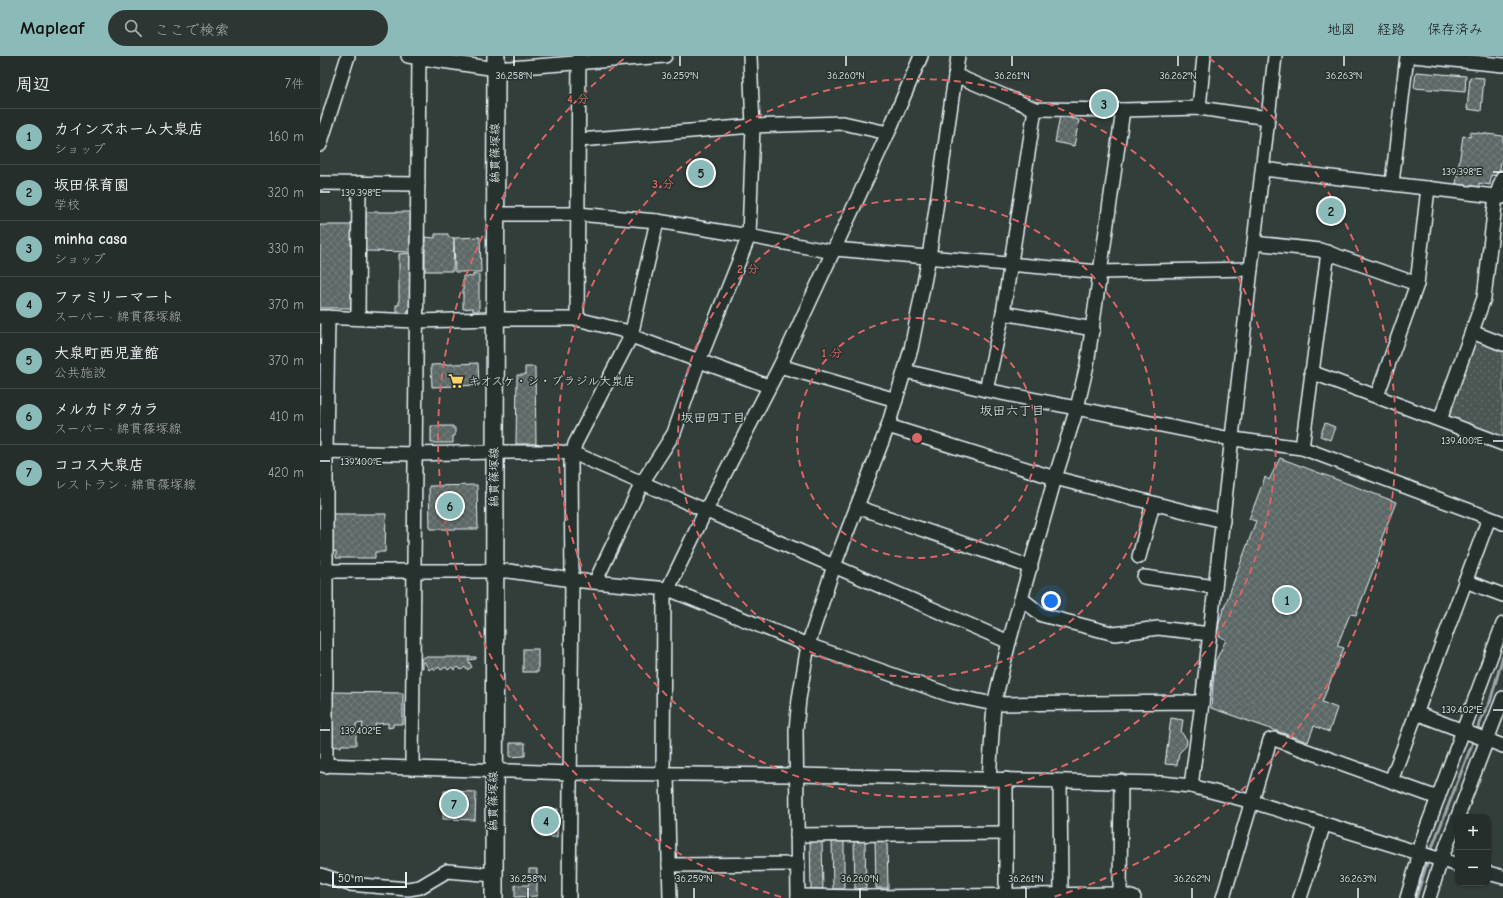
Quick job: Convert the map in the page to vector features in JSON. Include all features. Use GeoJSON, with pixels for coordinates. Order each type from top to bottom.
{"type":"FeatureCollection","features":[{"type":"Feature","properties":{"kind":"main road","name":"綿貫篠塚線"},"geometry":{"type":"LineString","coordinates":[[494,898],[493,771],[496,62]]}},
{"type":"Feature","properties":{"kind":"street"},"geometry":{"type":"LineString","coordinates":[[320,145],[348,56]]}},
{"type":"Feature","properties":{"kind":"street"},"geometry":{"type":"LineString","coordinates":[[412,768],[418,184],[414,57],[496,62],[665,56]]}},
{"type":"Feature","properties":{"kind":"street"},"geometry":{"type":"LineString","coordinates":[[597,582],[598,576],[642,483],[674,433],[699,361],[749,236],[753,126],[750,56]]}},
{"type":"Feature","properties":{"kind":"street"},"geometry":{"type":"LineString","coordinates":[[670,898],[665,775],[664,597],[768,386],[780,366],[888,133],[921,56]]}},
{"type":"Feature","properties":{"kind":"street"},"geometry":{"type":"LineString","coordinates":[[958,56],[929,257],[918,320],[905,372],[888,426],[834,566],[808,645],[798,707],[796,730],[798,897],[1006,897],[1061,894],[1078,896],[1120,894],[1134,898]]}},
{"type":"Feature","properties":{"kind":"street"},"geometry":{"type":"LineString","coordinates":[[1199,108],[1204,56]]}},
{"type":"Feature","properties":{"kind":"street"},"geometry":{"type":"LineString","coordinates":[[1191,786],[1210,634],[1275,56]]}},
{"type":"Feature","properties":{"kind":"street"},"geometry":{"type":"LineString","coordinates":[[1392,184],[1407,56]]}},
{"type":"Feature","properties":{"kind":"street"},"geometry":{"type":"LineString","coordinates":[[1413,56],[1503,65]]}},
{"type":"Feature","properties":{"kind":"street"},"geometry":{"type":"LineString","coordinates":[[577,319],[579,59]]}},
{"type":"Feature","properties":{"kind":"street"},"geometry":{"type":"LineString","coordinates":[[955,76],[1035,109],[1123,110],[1199,108],[1268,118]]}},
{"type":"Feature","properties":{"kind":"street"},"geometry":{"type":"LineString","coordinates":[[986,390],[1003,313],[1035,109]]}},
{"type":"Feature","properties":{"kind":"street"},"geometry":{"type":"LineString","coordinates":[[989,779],[994,704],[1009,642],[1055,478],[1077,408],[1088,365],[1099,272],[1123,110]]}},
{"type":"Feature","properties":{"kind":"street"},"geometry":{"type":"LineString","coordinates":[[578,140],[753,126],[843,123],[888,133]]}},
{"type":"Feature","properties":{"kind":"street"},"geometry":{"type":"LineString","coordinates":[[1262,169],[1500,197]]}},
{"type":"Feature","properties":{"kind":"street"},"geometry":{"type":"LineString","coordinates":[[1440,420],[1484,298],[1503,177]]}},
{"type":"Feature","properties":{"kind":"street"},"geometry":{"type":"LineString","coordinates":[[320,183],[418,184]]}},
{"type":"Feature","properties":{"kind":"street"},"geometry":{"type":"LineString","coordinates":[[358,318],[359,183]]}},
{"type":"Feature","properties":{"kind":"street"},"geometry":{"type":"LineString","coordinates":[[1377,396],[1417,284],[1428,188]]}},
{"type":"Feature","properties":{"kind":"street"},"geometry":{"type":"LineString","coordinates":[[495,214],[578,214],[657,221],[834,250],[1099,272],[1251,269]]}},
{"type":"Feature","properties":{"kind":"street"},"geometry":{"type":"LineString","coordinates":[[569,898],[572,454],[575,444],[631,336],[657,221]]}},
{"type":"Feature","properties":{"kind":"street"},"geometry":{"type":"LineString","coordinates":[[1254,243],[1328,252],[1417,284]]}},
{"type":"Feature","properties":{"kind":"street"},"geometry":{"type":"LineString","coordinates":[[1302,448],[1328,252]]}},
{"type":"Feature","properties":{"kind":"street"},"geometry":{"type":"LineString","coordinates":[[1003,313],[1093,329]]}},
{"type":"Feature","properties":{"kind":"street"},"geometry":{"type":"LineString","coordinates":[[768,386],[631,336],[625,330],[577,319],[416,321],[324,317],[323,766],[665,775],[797,775],[1121,781],[1191,786],[1253,802],[1455,864]]}},
{"type":"Feature","properties":{"kind":"street"},"geometry":{"type":"LineString","coordinates":[[1472,332],[1503,344]]}},
{"type":"Feature","properties":{"kind":"street"},"geometry":{"type":"LineString","coordinates":[[780,366],[896,400]]}},
{"type":"Feature","properties":{"kind":"street"},"geometry":{"type":"LineString","coordinates":[[905,372],[986,390],[1232,438],[1302,448],[1503,523]]}},
{"type":"Feature","properties":{"kind":"street"},"geometry":{"type":"LineString","coordinates":[[1311,372],[1503,444]]}},
{"type":"Feature","properties":{"kind":"street"},"geometry":{"type":"LineString","coordinates":[[888,426],[1055,478],[1222,521]]}},
{"type":"Feature","properties":{"kind":"street"},"geometry":{"type":"LineString","coordinates":[[323,452],[415,454],[561,452],[580,456],[1009,642]]}},
{"type":"Feature","properties":{"kind":"street"},"geometry":{"type":"LineString","coordinates":[[1139,557],[1153,503]]}},
{"type":"Feature","properties":{"kind":"street"},"geometry":{"type":"LineString","coordinates":[[857,506],[1031,568]]}},
{"type":"Feature","properties":{"kind":"street"},"geometry":{"type":"LineString","coordinates":[[1391,781],[1489,518]]}},
{"type":"Feature","properties":{"kind":"street"},"geometry":{"type":"LineString","coordinates":[[323,571],[494,571],[668,589],[808,645],[950,695],[994,704],[1202,703]]}},
{"type":"Feature","properties":{"kind":"street"},"geometry":{"type":"LineString","coordinates":[[1144,577],[1215,587]]}},
{"type":"Feature","properties":{"kind":"street"},"geometry":{"type":"LineString","coordinates":[[1466,581],[1503,595]]}},
{"type":"Feature","properties":{"kind":"street"},"geometry":{"type":"LineString","coordinates":[[1022,599],[1042,615],[1115,634],[1158,628],[1210,634]]}},
{"type":"Feature","properties":{"kind":"street"},"geometry":{"type":"LineString","coordinates":[[1407,898],[1417,864],[1421,843],[1503,624]]}},
{"type":"Feature","properties":{"kind":"street"},"geometry":{"type":"LineString","coordinates":[[1429,898],[1441,860],[1503,698]]}},
{"type":"Feature","properties":{"kind":"street"},"geometry":{"type":"LineString","coordinates":[[1416,713],[1503,746]]}},
{"type":"Feature","properties":{"kind":"street"},"geometry":{"type":"LineString","coordinates":[[1223,898],[1253,802],[1270,740],[1274,739],[1438,798]]}},
{"type":"Feature","properties":{"kind":"street"},"geometry":{"type":"LineString","coordinates":[[1006,779],[1006,897]]}},
{"type":"Feature","properties":{"kind":"street"},"geometry":{"type":"LineString","coordinates":[[1060,781],[1061,894]]}},
{"type":"Feature","properties":{"kind":"street"},"geometry":{"type":"LineString","coordinates":[[1120,894],[1121,781]]}},
{"type":"Feature","properties":{"kind":"street"},"geometry":{"type":"LineString","coordinates":[[1300,898],[1324,824]]}},
{"type":"Feature","properties":{"kind":"street"},"geometry":{"type":"LineString","coordinates":[[797,836],[1006,833]]}},
{"type":"Feature","properties":{"kind":"street"},"geometry":{"type":"LineString","coordinates":[[669,865],[797,864]]}},
{"type":"Feature","properties":{"kind":"street"},"geometry":{"type":"LineString","coordinates":[[320,875],[349,884],[408,889],[420,887],[446,871],[494,875]]}},
{"type":"Feature","properties":{"kind":"street"},"geometry":{"type":"LineString","coordinates":[[1491,874],[1503,877]]}},
{"type":"Feature","properties":{"kind":"shaded area"},"geometry":{"type":"Polygon","coordinates":[[[1478,340],[1503,349],[1503,438],[1450,418],[1448,415],[1474,341],[1478,340]]]}},
{"type":"Feature","properties":{"kind":"building"},"geometry":{"type":"Polygon","coordinates":[[[1416,72],[1466,76],[1465,92],[1414,88],[1416,72]]]}},
{"type":"Feature","properties":{"kind":"building"},"geometry":{"type":"Polygon","coordinates":[[[1470,77],[1484,78],[1481,111],[1467,109],[1470,77]]]}},
{"type":"Feature","properties":{"kind":"building"},"geometry":{"type":"Polygon","coordinates":[[[1060,116],[1079,120],[1074,146],[1055,142],[1060,116]]]}},
{"type":"Feature","properties":{"kind":"building"},"geometry":{"type":"Polygon","coordinates":[[[1470,132],[1503,136],[1503,155],[1498,176],[1491,175],[1490,185],[1479,183],[1479,187],[1456,184],[1463,136],[1470,137],[1470,132]]]}},
{"type":"Feature","properties":{"kind":"building"},"geometry":{"type":"Polygon","coordinates":[[[366,212],[411,212],[410,244],[413,244],[414,252],[365,251],[366,212]]]}},
{"type":"Feature","properties":{"kind":"building"},"geometry":{"type":"Polygon","coordinates":[[[320,225],[352,225],[351,308],[320,308],[320,225]]]}},
{"type":"Feature","properties":{"kind":"building"},"geometry":{"type":"Polygon","coordinates":[[[435,234],[448,234],[448,237],[454,238],[453,271],[425,271],[425,237],[435,238],[435,234]]]}},
{"type":"Feature","properties":{"kind":"building"},"geometry":{"type":"Polygon","coordinates":[[[480,237],[481,272],[455,272],[454,238],[480,237]]]}},
{"type":"Feature","properties":{"kind":"building"},"geometry":{"type":"Polygon","coordinates":[[[413,253],[414,311],[408,310],[408,314],[398,314],[399,311],[396,311],[396,305],[399,305],[399,254],[413,253]]]}},
{"type":"Feature","properties":{"kind":"building"},"geometry":{"type":"Polygon","coordinates":[[[473,274],[479,275],[479,311],[473,311],[473,308],[463,309],[463,276],[473,277],[473,274]]]}},
{"type":"Feature","properties":{"kind":"building"},"geometry":{"type":"Polygon","coordinates":[[[478,363],[479,385],[432,387],[431,365],[478,363]]]}},
{"type":"Feature","properties":{"kind":"building"},"geometry":{"type":"Polygon","coordinates":[[[525,367],[535,367],[536,444],[516,444],[517,375],[525,375],[525,367]]]}},
{"type":"Feature","properties":{"kind":"building"},"geometry":{"type":"Polygon","coordinates":[[[1325,423],[1335,427],[1330,440],[1320,436],[1325,423]]]}},
{"type":"Feature","properties":{"kind":"building"},"geometry":{"type":"Polygon","coordinates":[[[431,426],[453,426],[453,428],[455,428],[455,436],[453,436],[453,443],[431,443],[431,426]]]}},
{"type":"Feature","properties":{"kind":"building"},"geometry":{"type":"Polygon","coordinates":[[[1280,458],[1396,502],[1381,540],[1384,542],[1356,615],[1350,614],[1337,646],[1344,648],[1322,702],[1337,708],[1329,732],[1314,726],[1308,742],[1211,708],[1215,662],[1226,640],[1217,634],[1220,619],[1256,521],[1249,519],[1265,477],[1269,480],[1280,458]]]}},
{"type":"Feature","properties":{"kind":"building"},"geometry":{"type":"Polygon","coordinates":[[[477,485],[478,529],[430,529],[429,486],[477,485]]]}},
{"type":"Feature","properties":{"kind":"building"},"geometry":{"type":"Polygon","coordinates":[[[333,514],[386,514],[385,552],[375,552],[375,558],[336,558],[336,551],[332,552],[333,514]]]}},
{"type":"Feature","properties":{"kind":"building"},"geometry":{"type":"Polygon","coordinates":[[[523,649],[538,649],[538,672],[523,672],[523,649]]]}},
{"type":"Feature","properties":{"kind":"building"},"geometry":{"type":"Polygon","coordinates":[[[424,657],[476,657],[476,659],[468,660],[472,667],[467,670],[465,667],[461,670],[458,667],[454,670],[452,667],[448,670],[446,667],[441,670],[439,667],[435,670],[433,667],[429,670],[424,661],[423,668],[421,668],[421,659],[424,657]]]}},
{"type":"Feature","properties":{"kind":"building"},"geometry":{"type":"Polygon","coordinates":[[[330,692],[403,693],[403,724],[393,724],[393,727],[388,728],[388,723],[375,724],[376,728],[362,729],[363,723],[356,724],[356,745],[341,745],[341,747],[329,746],[330,692]]]}},
{"type":"Feature","properties":{"kind":"building"},"geometry":{"type":"Polygon","coordinates":[[[1171,718],[1183,720],[1181,732],[1187,740],[1186,746],[1179,753],[1177,765],[1165,764],[1171,718]]]}},
{"type":"Feature","properties":{"kind":"building"},"geometry":{"type":"Polygon","coordinates":[[[510,743],[525,743],[525,756],[510,757],[510,743]]]}},
{"type":"Feature","properties":{"kind":"building"},"geometry":{"type":"Polygon","coordinates":[[[444,791],[476,792],[475,820],[443,819],[444,791]]]}},
{"type":"Feature","properties":{"kind":"building"},"geometry":{"type":"Polygon","coordinates":[[[542,809],[558,809],[557,837],[541,837],[542,809]]]}},
{"type":"Feature","properties":{"kind":"building"},"geometry":{"type":"Polygon","coordinates":[[[810,840],[822,840],[823,889],[811,889],[810,840]]]}},
{"type":"Feature","properties":{"kind":"building"},"geometry":{"type":"Polygon","coordinates":[[[875,840],[887,840],[888,888],[876,888],[875,840]]]}},
{"type":"Feature","properties":{"kind":"building"},"geometry":{"type":"Polygon","coordinates":[[[832,841],[844,841],[844,889],[833,889],[832,841]]]}},
{"type":"Feature","properties":{"kind":"building"},"geometry":{"type":"Polygon","coordinates":[[[854,841],[865,841],[866,888],[855,889],[854,841]]]}},
{"type":"Feature","properties":{"kind":"building"},"geometry":{"type":"Polygon","coordinates":[[[529,869],[537,869],[537,896],[515,897],[515,885],[529,885],[529,869]]]}},
{"type":"Feature","properties":{"kind":"waterway"},"geometry":{"type":"LineString","coordinates":[[1477,732],[1480,720],[1490,702],[1503,656]]}},
{"type":"Feature","properties":{"kind":"waterway"},"geometry":{"type":"LineString","coordinates":[[1430,853],[1474,739]]}},
{"type":"Feature","properties":{"kind":"waterway"},"geometry":{"type":"LineString","coordinates":[[1416,898],[1428,860]]}},
{"type":"Feature","properties":{"kind":"place","name":"minha casa"},"geometry":{"type":"Point","coordinates":[1104,104]}},
{"type":"Feature","properties":{"kind":"place","name":"大泉町西児童館"},"geometry":{"type":"Point","coordinates":[701,173]}},
{"type":"Feature","properties":{"kind":"place","name":"坂田保育園"},"geometry":{"type":"Point","coordinates":[1331,211]}},
{"type":"Feature","properties":{"kind":"place","name":"キオスケ・シ・ブラジル大泉店"},"geometry":{"type":"Point","coordinates":[456,381]}},
{"type":"Feature","properties":{"kind":"place","name":"メルカドタカラ"},"geometry":{"type":"Point","coordinates":[450,506]}},
{"type":"Feature","properties":{"kind":"place","name":"カインズホーム大泉店"},"geometry":{"type":"Point","coordinates":[1287,600]}},
{"type":"Feature","properties":{"kind":"place","name":"ココス大泉店"},"geometry":{"type":"Point","coordinates":[454,804]}},
{"type":"Feature","properties":{"kind":"place","name":"ファミリーマート"},"geometry":{"type":"Point","coordinates":[546,821]}},
{"type":"Feature","properties":{"kind":"district","name":"坂田六丁目"},"geometry":{"type":"Point","coordinates":[1012,410]}},
{"type":"Feature","properties":{"kind":"district","name":"坂田四丁目"},"geometry":{"type":"Point","coordinates":[713,417]}}]}
